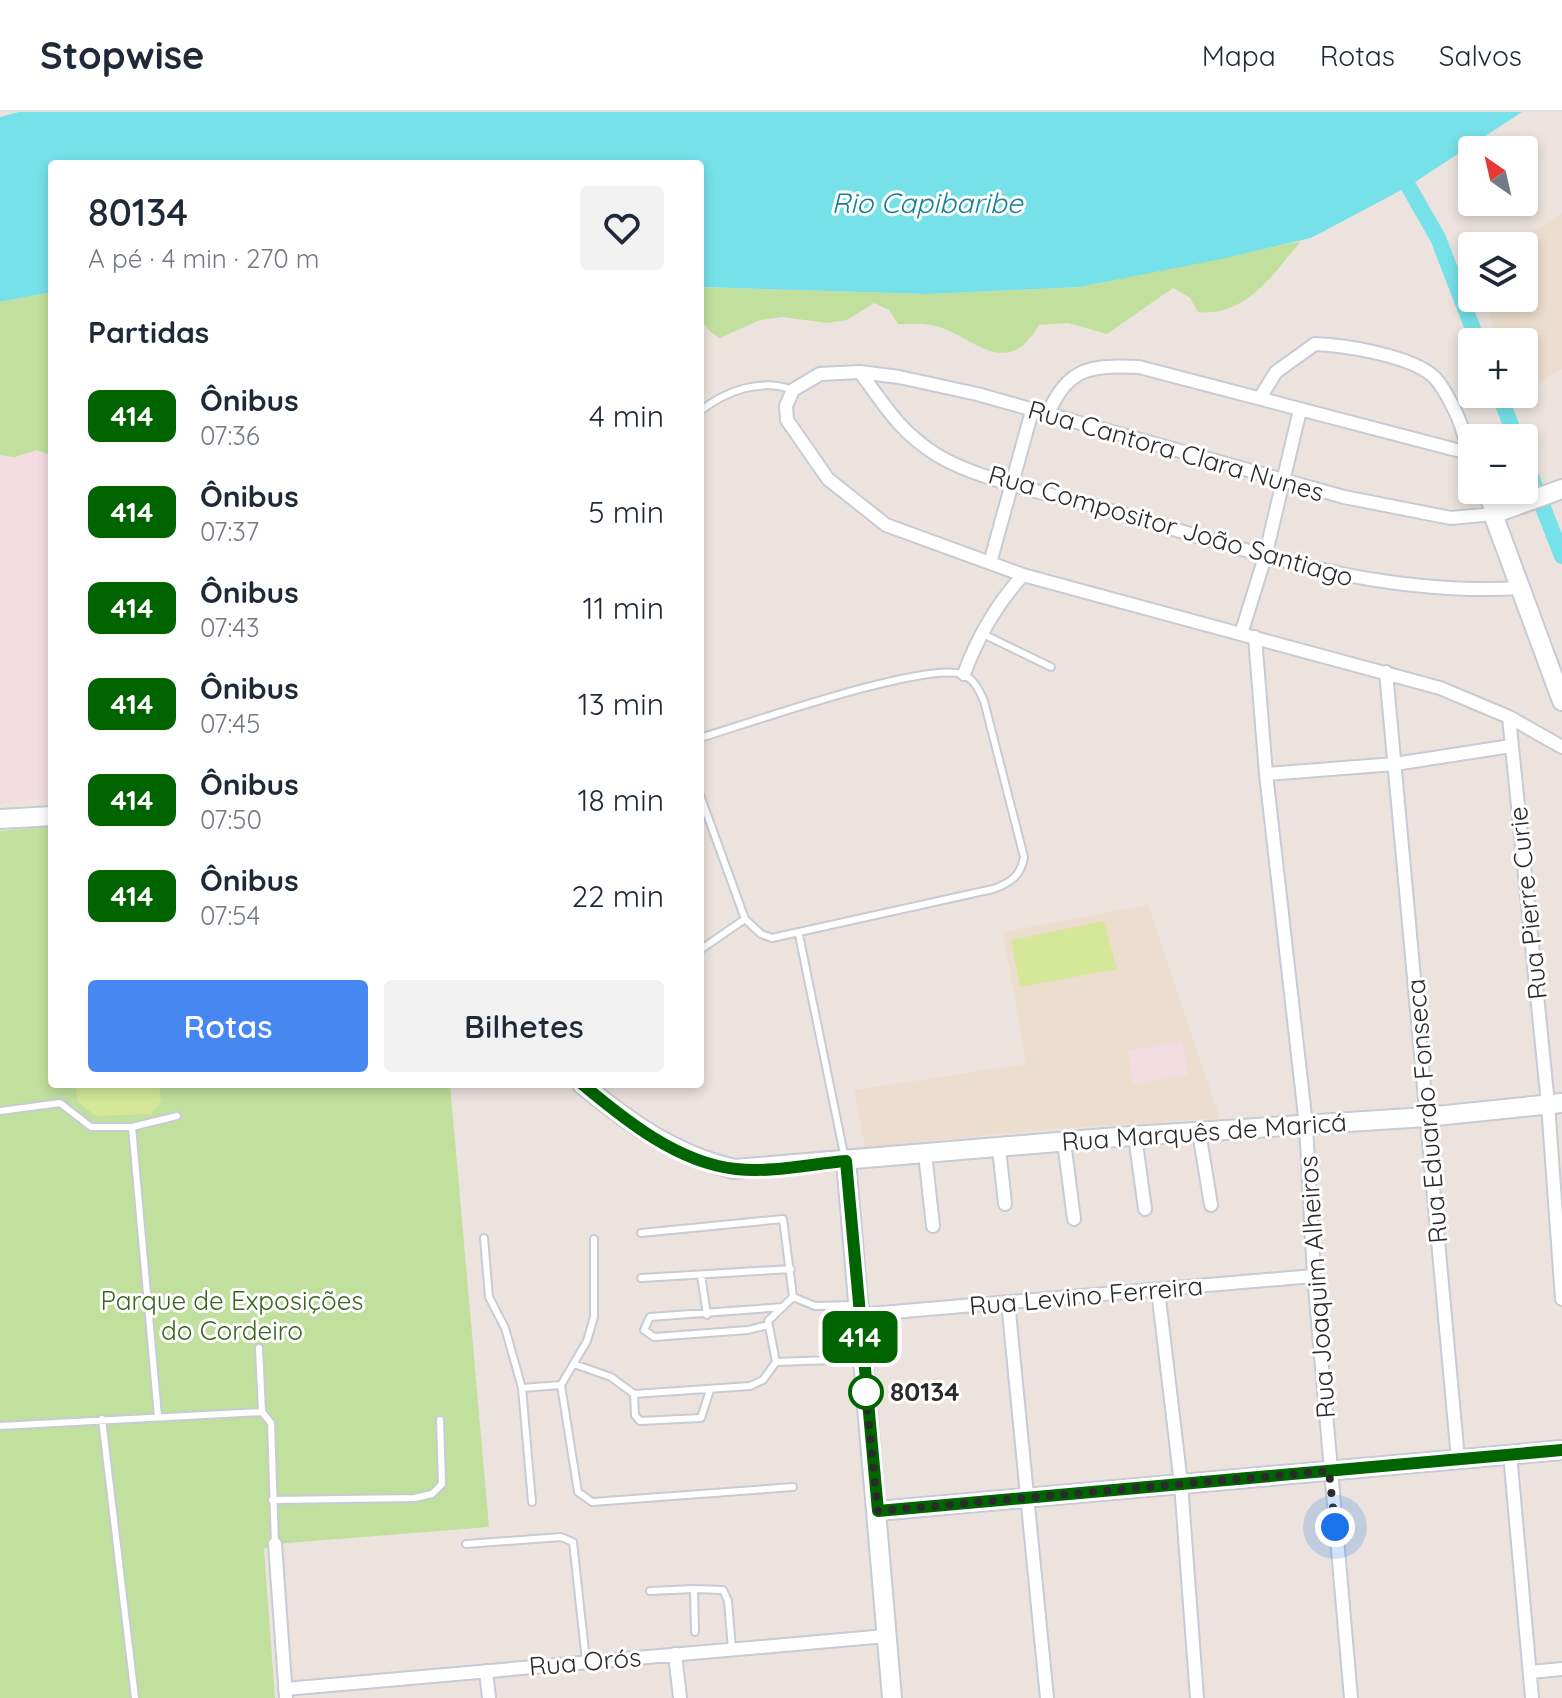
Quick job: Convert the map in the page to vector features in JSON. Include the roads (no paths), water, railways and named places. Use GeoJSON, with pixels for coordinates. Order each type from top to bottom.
{"type":"FeatureCollection","features":[{"type":"Feature","properties":{"kind":"main road"},"geometry":{"type":"LineString","coordinates":[[1558,490],[1493,514],[1523,588],[1562,701]]}},
{"type":"Feature","properties":{"kind":"main road"},"geometry":{"type":"LineString","coordinates":[[0,819],[48,816]]}},
{"type":"Feature","properties":{"kind":"main road","name":"Rua Marquês de Maricá"},"geometry":{"type":"LineString","coordinates":[[587,1088],[648,1134],[716,1165],[761,1170],[1135,1136],[1426,1117],[1555,1104]]}},
{"type":"Feature","properties":{"kind":"main road"},"geometry":{"type":"LineString","coordinates":[[846,1161],[892,1698]]}},
{"type":"Feature","properties":{"kind":"main road"},"geometry":{"type":"LineString","coordinates":[[878,1511],[1562,1450]]}},
{"type":"Feature","properties":{"kind":"street"},"geometry":{"type":"LineString","coordinates":[[1260,398],[1276,372],[1315,344],[1410,363],[1433,377],[1461,424]]}},
{"type":"Feature","properties":{"kind":"street"},"geometry":{"type":"LineString","coordinates":[[1047,415],[1063,384],[1092,367],[1139,367],[1458,455]]}},
{"type":"Feature","properties":{"kind":"street","name":"Rua Cantora Clara Nunes"},"geometry":{"type":"LineString","coordinates":[[793,390],[820,374],[860,372],[931,383],[1427,516],[1451,518],[1493,514]]}},
{"type":"Feature","properties":{"kind":"street","name":"Rua Compositor João Santiago"},"geometry":{"type":"LineString","coordinates":[[860,372],[898,426],[915,441],[941,458],[1013,484],[1334,575],[1408,586],[1469,590],[1523,588]]}},
{"type":"Feature","properties":{"kind":"street"},"geometry":{"type":"LineString","coordinates":[[793,390],[786,406],[787,420],[828,479],[886,525],[1023,575],[1440,688],[1509,717],[1562,747]]}},
{"type":"Feature","properties":{"kind":"street"},"geometry":{"type":"LineString","coordinates":[[1241,634],[1265,557],[1300,410]]}},
{"type":"Feature","properties":{"kind":"street"},"geometry":{"type":"LineString","coordinates":[[990,563],[1032,411]]}},
{"type":"Feature","properties":{"kind":"street"},"geometry":{"type":"LineString","coordinates":[[1489,504],[1493,514]]}},
{"type":"Feature","properties":{"kind":"street"},"geometry":{"type":"LineString","coordinates":[[964,674],[981,633],[1001,599],[1023,575]]}},
{"type":"Feature","properties":{"kind":"street","name":"Rua Joaquim Alheiros"},"geometry":{"type":"LineString","coordinates":[[1255,637],[1266,774],[1306,1125],[1329,1471],[1351,1698]]}},
{"type":"Feature","properties":{"kind":"street","name":"Rua Eduardo Fonseca"},"geometry":{"type":"LineString","coordinates":[[1386,672],[1458,1459]]}},
{"type":"Feature","properties":{"kind":"street","name":"Rua Pierre Curie"},"geometry":{"type":"LineString","coordinates":[[1509,717],[1555,1104],[1562,1299]]}},
{"type":"Feature","properties":{"kind":"street"},"geometry":{"type":"LineString","coordinates":[[1266,774],[1395,764],[1511,746]]}},
{"type":"Feature","properties":{"kind":"street"},"geometry":{"type":"LineString","coordinates":[[1199,1132],[1211,1205]]}},
{"type":"Feature","properties":{"kind":"street"},"geometry":{"type":"LineString","coordinates":[[1135,1136],[1145,1209]]}},
{"type":"Feature","properties":{"kind":"street"},"geometry":{"type":"LineString","coordinates":[[1064,1142],[1074,1219]]}},
{"type":"Feature","properties":{"kind":"street"},"geometry":{"type":"LineString","coordinates":[[999,1148],[1005,1204]]}},
{"type":"Feature","properties":{"kind":"street"},"geometry":{"type":"LineString","coordinates":[[925,1154],[933,1226]]}},
{"type":"Feature","properties":{"kind":"street","name":"Rua Levino Ferreira"},"geometry":{"type":"LineString","coordinates":[[858,1310],[1008,1302],[1314,1276]]}},
{"type":"Feature","properties":{"kind":"street"},"geometry":{"type":"LineString","coordinates":[[1158,1290],[1181,1484],[1197,1698]]}},
{"type":"Feature","properties":{"kind":"street"},"geometry":{"type":"LineString","coordinates":[[1008,1302],[1047,1698]]}},
{"type":"Feature","properties":{"kind":"street"},"geometry":{"type":"LineString","coordinates":[[1510,1454],[1532,1698]]}},
{"type":"Feature","properties":{"kind":"street"},"geometry":{"type":"LineString","coordinates":[[275,1544],[285,1694]]}},
{"type":"Feature","properties":{"kind":"street","name":"Rua Orós"},"geometry":{"type":"LineString","coordinates":[[285,1694],[586,1661],[886,1636]]}},
{"type":"Feature","properties":{"kind":"street"},"geometry":{"type":"LineString","coordinates":[[675,1654],[680,1698]]}},
{"type":"Feature","properties":{"kind":"street"},"geometry":{"type":"LineString","coordinates":[[1530,1672],[1562,1669]]}},
{"type":"Feature","properties":{"kind":"street"},"geometry":{"type":"LineString","coordinates":[[486,1671],[489,1698]]}},
{"type":"Feature","properties":{"kind":"street"},"geometry":{"type":"LineString","coordinates":[[1343,1698],[1351,1698]]}},
{"type":"Feature","properties":{"kind":"lane"},"geometry":{"type":"LineString","coordinates":[[704,408],[715,400],[750,386],[766,384],[793,390]]}},
{"type":"Feature","properties":{"kind":"lane"},"geometry":{"type":"LineString","coordinates":[[981,633],[1051,667]]}},
{"type":"Feature","properties":{"kind":"lane"},"geometry":{"type":"LineString","coordinates":[[704,737],[848,693],[932,672],[964,674],[975,684],[984,701],[1024,857],[1018,875],[993,889],[799,935],[772,938],[761,934],[745,919],[704,806]]}},
{"type":"Feature","properties":{"kind":"lane"},"geometry":{"type":"LineString","coordinates":[[704,947],[745,919]]}},
{"type":"Feature","properties":{"kind":"lane"},"geometry":{"type":"LineString","coordinates":[[799,935],[846,1161]]}},
{"type":"Feature","properties":{"kind":"lane"},"geometry":{"type":"LineString","coordinates":[[0,1111],[60,1103],[91,1127],[132,1127],[177,1116]]}},
{"type":"Feature","properties":{"kind":"lane"},"geometry":{"type":"LineString","coordinates":[[132,1127],[158,1416]]}},
{"type":"Feature","properties":{"kind":"lane"},"geometry":{"type":"LineString","coordinates":[[574,1364],[611,1377],[634,1394],[750,1386],[763,1380],[776,1362],[769,1318],[793,1297],[786,1224],[779,1217],[641,1233]]}},
{"type":"Feature","properties":{"kind":"lane"},"geometry":{"type":"LineString","coordinates":[[484,1238],[489,1297],[505,1328],[522,1388],[532,1502]]}},
{"type":"Feature","properties":{"kind":"lane"},"geometry":{"type":"LineString","coordinates":[[594,1239],[594,1317],[574,1364],[561,1385],[575,1483],[583,1498],[592,1502],[793,1487]]}},
{"type":"Feature","properties":{"kind":"lane"},"geometry":{"type":"LineString","coordinates":[[641,1278],[791,1269]]}},
{"type":"Feature","properties":{"kind":"lane"},"geometry":{"type":"LineString","coordinates":[[701,1275],[707,1315]]}},
{"type":"Feature","properties":{"kind":"lane"},"geometry":{"type":"LineString","coordinates":[[793,1297],[815,1306],[858,1310]]}},
{"type":"Feature","properties":{"kind":"lane"},"geometry":{"type":"LineString","coordinates":[[768,1325],[748,1330],[654,1337],[644,1330],[650,1317],[784,1307]]}},
{"type":"Feature","properties":{"kind":"lane"},"geometry":{"type":"LineString","coordinates":[[259,1348],[262,1412],[271,1423],[275,1544]]}},
{"type":"Feature","properties":{"kind":"lane"},"geometry":{"type":"LineString","coordinates":[[776,1362],[863,1359]]}},
{"type":"Feature","properties":{"kind":"lane"},"geometry":{"type":"LineString","coordinates":[[522,1388],[561,1385]]}},
{"type":"Feature","properties":{"kind":"lane"},"geometry":{"type":"LineString","coordinates":[[634,1394],[635,1415],[640,1421],[686,1419],[704,1417],[710,1390]]}},
{"type":"Feature","properties":{"kind":"lane"},"geometry":{"type":"LineString","coordinates":[[0,1426],[262,1412]]}},
{"type":"Feature","properties":{"kind":"lane"},"geometry":{"type":"LineString","coordinates":[[102,1419],[135,1698]]}},
{"type":"Feature","properties":{"kind":"lane"},"geometry":{"type":"LineString","coordinates":[[272,1500],[415,1498],[432,1494],[442,1484],[440,1420]]}},
{"type":"Feature","properties":{"kind":"lane"},"geometry":{"type":"LineString","coordinates":[[466,1544],[561,1537],[573,1542],[586,1661]]}},
{"type":"Feature","properties":{"kind":"lane"},"geometry":{"type":"LineString","coordinates":[[694,1589],[695,1632]]}},
{"type":"Feature","properties":{"kind":"lane"},"geometry":{"type":"LineString","coordinates":[[650,1591],[723,1590],[727,1594],[732,1649]]}},
{"type":"Feature","properties":{"kind":"water","name":"Rio Capibaribe"},"geometry":{"type":"Polygon","coordinates":[[[19,112],[1522,112],[1485,136],[1458,136],[1458,154],[1409,186],[1311,238],[1079,287],[928,294],[704,287],[704,160],[48,160],[48,293],[0,302],[0,117],[19,112]]]}},
{"type":"Feature","properties":{"kind":"waterway"},"geometry":{"type":"LineString","coordinates":[[1399,170],[1438,238],[1473,328]]}},
{"type":"Feature","properties":{"kind":"waterway"},"geometry":{"type":"LineString","coordinates":[[1504,408],[1511,424]]}},
{"type":"Feature","properties":{"kind":"waterway"},"geometry":{"type":"LineString","coordinates":[[1538,495],[1562,556]]}},
{"type":"Feature","properties":{"kind":"place","name":"80134"},"geometry":{"type":"Point","coordinates":[866,1392]}},
{"type":"Feature","properties":{"kind":"park label","name":"Parque de Exposições do Cordeiro"},"geometry":{"type":"Point","coordinates":[232,1316]}}]}
